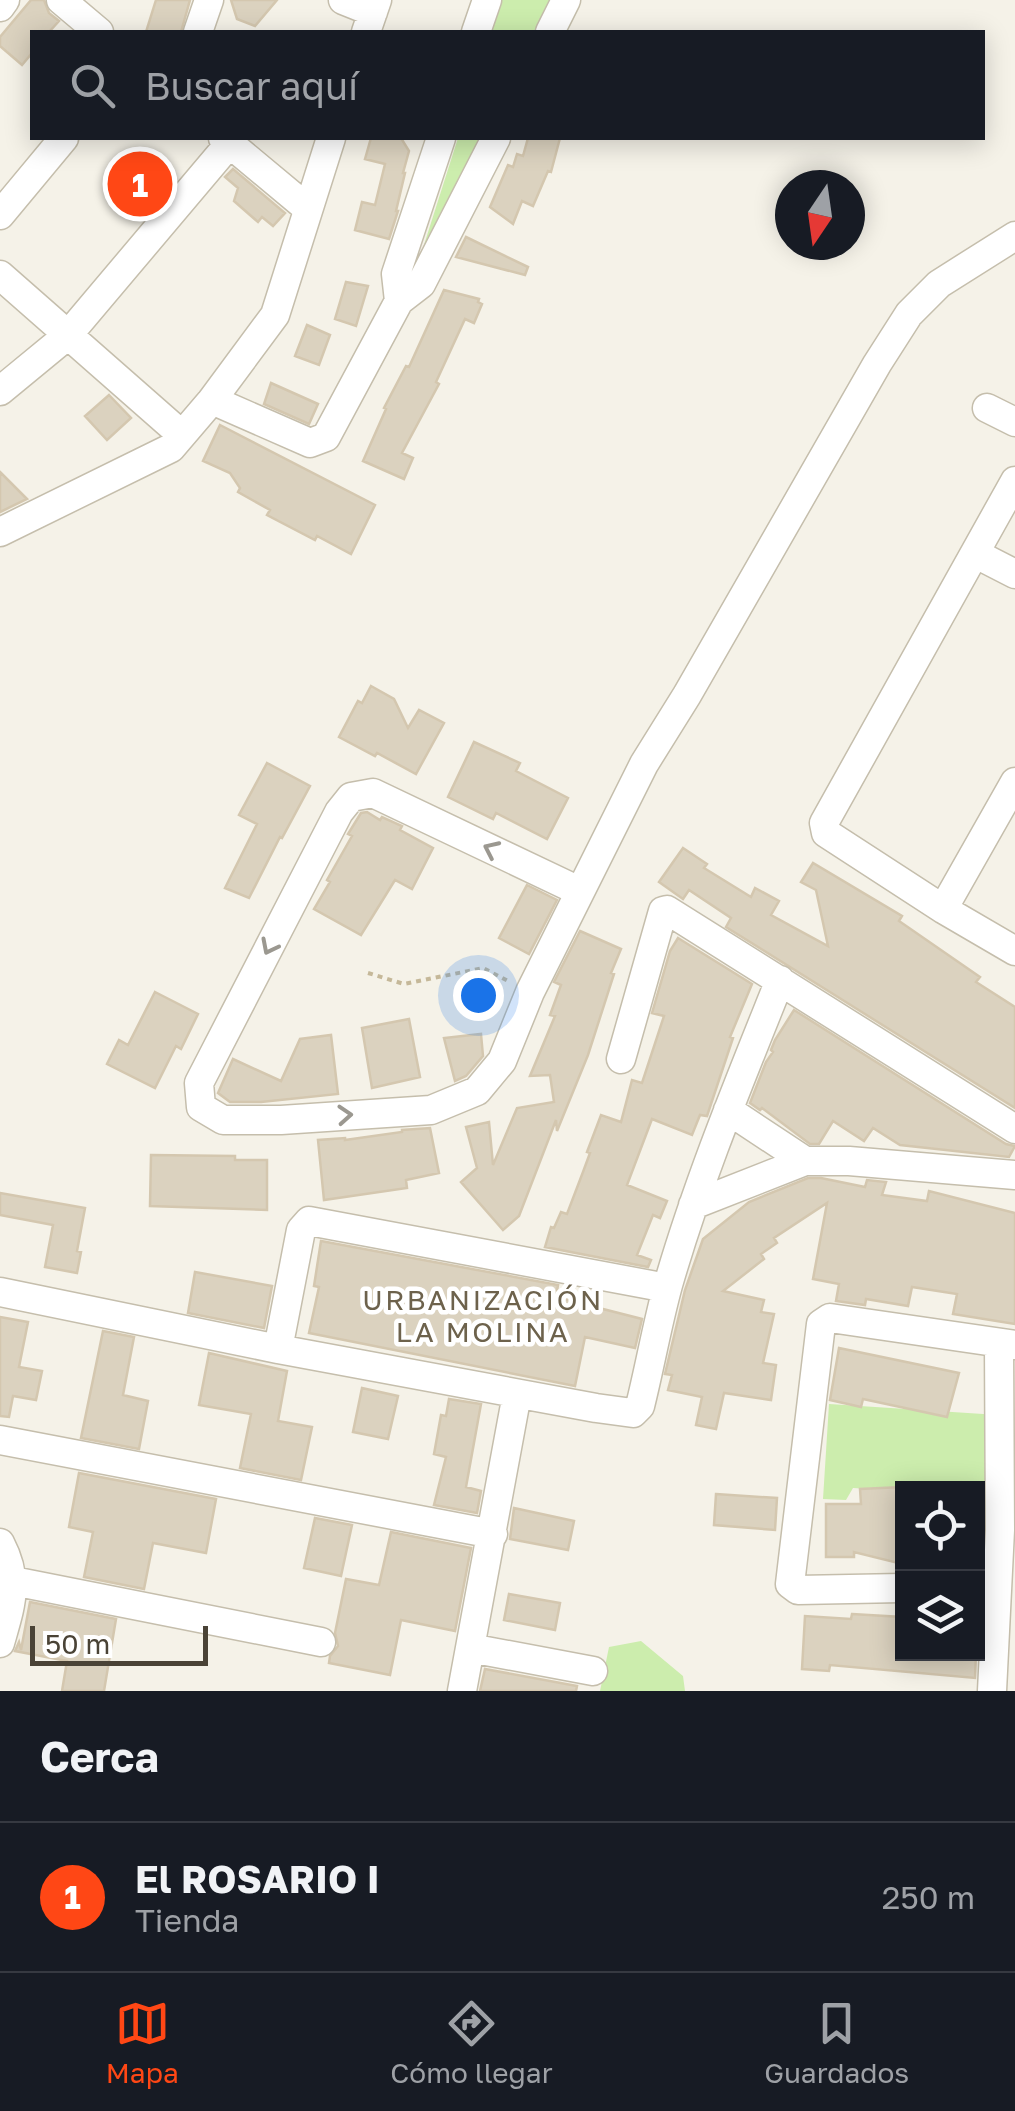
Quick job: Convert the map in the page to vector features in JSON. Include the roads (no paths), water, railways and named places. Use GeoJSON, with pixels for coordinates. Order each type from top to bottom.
{"type":"FeatureCollection","features":[{"type":"Feature","properties":{"kind":"street"},"geometry":{"type":"LineString","coordinates":[[0,7],[5,0]]}},
{"type":"Feature","properties":{"kind":"street"},"geometry":{"type":"LineString","coordinates":[[61,0],[97,30]]}},
{"type":"Feature","properties":{"kind":"street"},"geometry":{"type":"LineString","coordinates":[[199,30],[208,0]]}},
{"type":"Feature","properties":{"kind":"street"},"geometry":{"type":"LineString","coordinates":[[343,0],[372,15]]}},
{"type":"Feature","properties":{"kind":"street"},"geometry":{"type":"LineString","coordinates":[[477,30],[487,0]]}},
{"type":"Feature","properties":{"kind":"street"},"geometry":{"type":"LineString","coordinates":[[551,30],[566,0]]}},
{"type":"Feature","properties":{"kind":"street"},"geometry":{"type":"LineString","coordinates":[[0,215],[62,140]]}},
{"type":"Feature","properties":{"kind":"street"},"geometry":{"type":"LineString","coordinates":[[0,391],[68,335],[227,140],[307,208]]}},
{"type":"Feature","properties":{"kind":"street"},"geometry":{"type":"LineString","coordinates":[[0,532],[171,448],[212,400],[275,315],[330,140]]}},
{"type":"Feature","properties":{"kind":"street"},"geometry":{"type":"LineString","coordinates":[[399,301],[396,274],[440,140]]}},
{"type":"Feature","properties":{"kind":"street"},"geometry":{"type":"LineString","coordinates":[[212,400],[310,443],[326,437],[399,301],[421,284],[495,140]]}},
{"type":"Feature","properties":{"kind":"street"},"geometry":{"type":"LineString","coordinates":[[580,891],[373,793],[351,797],[339,812],[199,1084],[201,1108],[223,1120],[282,1120],[430,1110],[477,1092],[502,1061],[530,992],[644,764],[908,314],[939,284],[1015,236]]}},
{"type":"Feature","properties":{"kind":"street"},"geometry":{"type":"LineString","coordinates":[[0,275],[182,435]]}},
{"type":"Feature","properties":{"kind":"street"},"geometry":{"type":"LineString","coordinates":[[987,408],[1015,422]]}},
{"type":"Feature","properties":{"kind":"street"},"geometry":{"type":"LineString","coordinates":[[1015,481],[824,823],[826,833],[1015,951]]}},
{"type":"Feature","properties":{"kind":"street"},"geometry":{"type":"LineString","coordinates":[[976,554],[1015,574]]}},
{"type":"Feature","properties":{"kind":"street"},"geometry":{"type":"LineString","coordinates":[[943,909],[1015,782]]}},
{"type":"Feature","properties":{"kind":"street"},"geometry":{"type":"LineString","coordinates":[[622,1059],[664,910],[1015,1129]]}},
{"type":"Feature","properties":{"kind":"street"},"geometry":{"type":"LineString","coordinates":[[0,1292],[278,1349],[633,1413],[640,1406],[668,1288],[694,1205],[780,980]]}},
{"type":"Feature","properties":{"kind":"street"},"geometry":{"type":"LineString","coordinates":[[728,1110],[805,1161]]}},
{"type":"Feature","properties":{"kind":"street"},"geometry":{"type":"LineString","coordinates":[[694,1205],[805,1161],[1015,1174]]}},
{"type":"Feature","properties":{"kind":"street"},"geometry":{"type":"LineString","coordinates":[[278,1349],[300,1230],[309,1221],[668,1288]]}},
{"type":"Feature","properties":{"kind":"street"},"geometry":{"type":"LineString","coordinates":[[895,1588],[798,1590],[790,1584],[821,1324],[830,1318],[1007,1345],[1007,1531],[987,1586],[992,1691]]}},
{"type":"Feature","properties":{"kind":"street"},"geometry":{"type":"LineString","coordinates":[[462,1691],[518,1394]]}},
{"type":"Feature","properties":{"kind":"street"},"geometry":{"type":"LineString","coordinates":[[0,1440],[493,1534]]}},
{"type":"Feature","properties":{"kind":"street"},"geometry":{"type":"LineString","coordinates":[[0,1544],[13,1581],[0,1642]]}},
{"type":"Feature","properties":{"kind":"street"},"geometry":{"type":"LineString","coordinates":[[13,1581],[320,1642]]}},
{"type":"Feature","properties":{"kind":"street"},"geometry":{"type":"LineString","coordinates":[[470,1648],[592,1671]]}},
{"type":"Feature","properties":{"kind":"place","name":"El ROSARIO I"},"geometry":{"type":"Point","coordinates":[140,184]}},
{"type":"Feature","properties":{"kind":"district","name":"URBANIZACIÓN LA MOLINA"},"geometry":{"type":"Point","coordinates":[483,1316]}}]}
